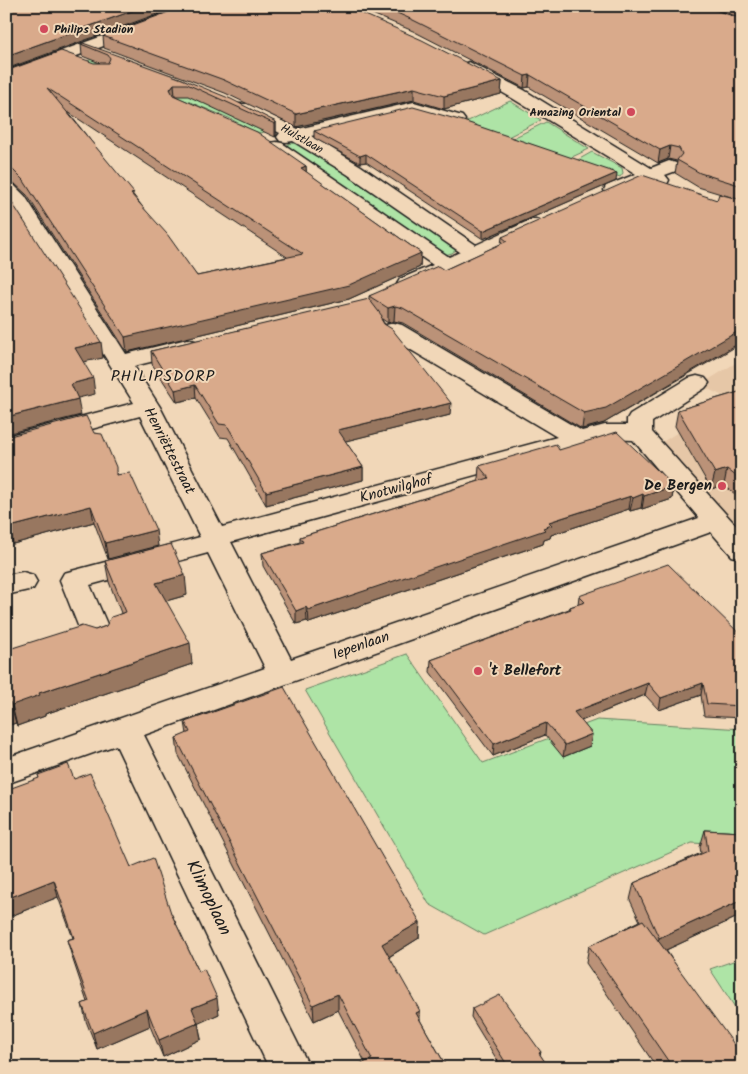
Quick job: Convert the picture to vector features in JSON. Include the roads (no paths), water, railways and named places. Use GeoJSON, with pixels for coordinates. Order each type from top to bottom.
{"type":"FeatureCollection","features":[{"type":"Feature","properties":{"kind":"street"},"geometry":{"type":"LineString","coordinates":[[6,77],[199,6]]}},
{"type":"Feature","properties":{"kind":"street"},"geometry":{"type":"LineString","coordinates":[[85,48],[112,58]]}},
{"type":"Feature","properties":{"kind":"street"},"geometry":{"type":"LineString","coordinates":[[63,56],[91,66]]}},
{"type":"Feature","properties":{"kind":"street"},"geometry":{"type":"LineString","coordinates":[[456,60],[518,94],[650,176],[675,186]]}},
{"type":"Feature","properties":{"kind":"street","name":"Hulstlaan"},"geometry":{"type":"LineString","coordinates":[[228,102],[255,113],[295,134],[354,170],[475,253]]}},
{"type":"Feature","properties":{"kind":"street"},"geometry":{"type":"LineString","coordinates":[[295,134],[414,107],[456,120]]}},
{"type":"Feature","properties":{"kind":"street","name":"Hulstlaan"},"geometry":{"type":"LineString","coordinates":[[295,134],[266,141],[448,266]]}},
{"type":"Feature","properties":{"kind":"street"},"geometry":{"type":"LineString","coordinates":[[597,197],[669,167]]}},
{"type":"Feature","properties":{"kind":"street","name":"Henriëttestraat"},"geometry":{"type":"LineString","coordinates":[[6,188],[18,200],[148,407],[283,673]]}},
{"type":"Feature","properties":{"kind":"street"},"geometry":{"type":"LineString","coordinates":[[393,290],[554,217]]}},
{"type":"Feature","properties":{"kind":"street"},"geometry":{"type":"LineString","coordinates":[[394,330],[578,439]]}},
{"type":"Feature","properties":{"kind":"street"},"geometry":{"type":"LineString","coordinates":[[121,362],[208,341]]}},
{"type":"Feature","properties":{"kind":"street"},"geometry":{"type":"LineString","coordinates":[[697,383],[638,419],[640,433],[742,550]]}},
{"type":"Feature","properties":{"kind":"street"},"geometry":{"type":"LineString","coordinates":[[6,444],[148,407]]}},
{"type":"Feature","properties":{"kind":"street","name":"Knotwilghof"},"geometry":{"type":"LineString","coordinates":[[98,638],[74,580],[578,439],[605,432],[640,433]]}},
{"type":"Feature","properties":{"kind":"street","name":"Iepenlaan"},"geometry":{"type":"LineString","coordinates":[[6,771],[716,521]]}},
{"type":"Feature","properties":{"kind":"street","name":"Klimoplaan"},"geometry":{"type":"LineString","coordinates":[[125,729],[289,1067]]}},
{"type":"Feature","properties":{"kind":"place","name":"Philips Stadion"},"geometry":{"type":"Point","coordinates":[44,29]}},
{"type":"Feature","properties":{"kind":"place","name":"Amazing Oriental"},"geometry":{"type":"Point","coordinates":[631,112]}},
{"type":"Feature","properties":{"kind":"place","name":"De Bergen"},"geometry":{"type":"Point","coordinates":[722,486]}},
{"type":"Feature","properties":{"kind":"place","name":"'t Bellefort"},"geometry":{"type":"Point","coordinates":[478,671]}},
{"type":"Feature","properties":{"kind":"district","name":"PHILIPSDORP"},"geometry":{"type":"Point","coordinates":[163,376]}}]}
